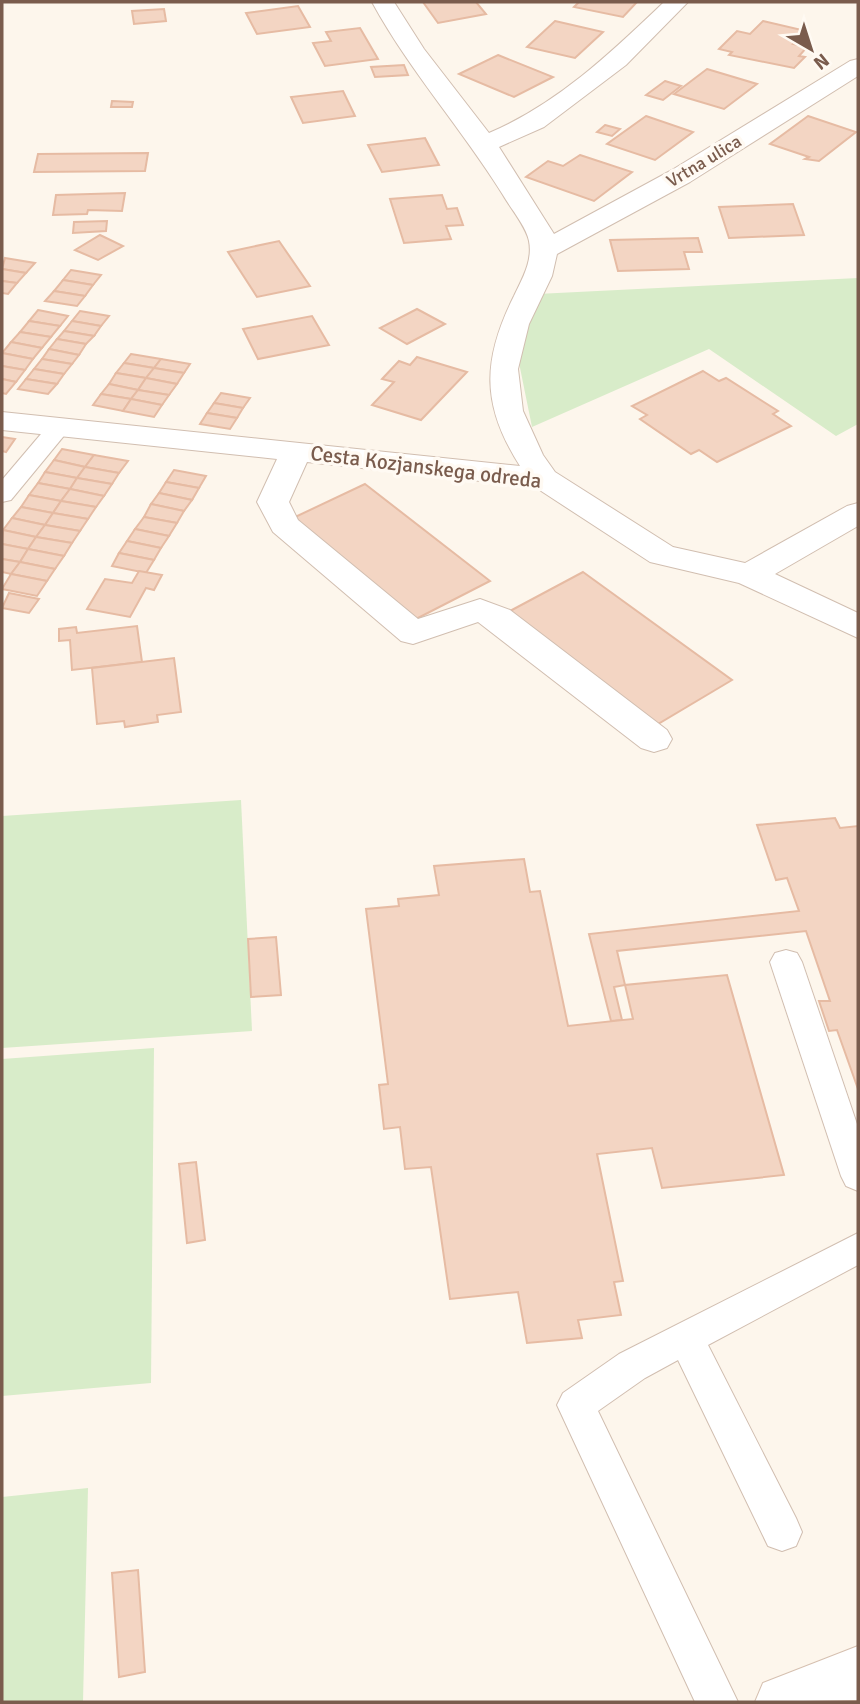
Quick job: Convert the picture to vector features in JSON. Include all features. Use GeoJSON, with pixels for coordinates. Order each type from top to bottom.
{"type":"FeatureCollection","features":[{"type":"Feature","properties":{"kind":"street"},"geometry":{"type":"LineString","coordinates":[[383,2],[414,52],[484,144],[542,237],[545,250],[537,277],[506,343],[502,399],[523,449],[543,478]]}},
{"type":"Feature","properties":{"kind":"street"},"geometry":{"type":"LineString","coordinates":[[484,144],[535,122],[618,60],[677,2]]}},
{"type":"Feature","properties":{"kind":"street","name":"Vrtna ulica"},"geometry":{"type":"LineString","coordinates":[[545,250],[681,176],[858,66]]}},
{"type":"Feature","properties":{"kind":"street","name":"Cesta Kozjanskega odreda"},"geometry":{"type":"LineString","coordinates":[[2,421],[543,478],[662,555],[749,575],[858,627]]}},
{"type":"Feature","properties":{"kind":"street"},"geometry":{"type":"LineString","coordinates":[[296,451],[273,502],[284,525],[413,633],[480,610],[498,618],[654,739]]}},
{"type":"Feature","properties":{"kind":"street"},"geometry":{"type":"LineString","coordinates":[[749,575],[858,513]]}},
{"type":"Feature","properties":{"kind":"street"},"geometry":{"type":"LineString","coordinates":[[782,1702],[858,1673]]}},
{"type":"Feature","properties":{"kind":"lane"},"geometry":{"type":"LineString","coordinates":[[2,495],[60,426]]}},
{"type":"Feature","properties":{"kind":"lane"},"geometry":{"type":"LineString","coordinates":[[786,961],[858,1176]]}},
{"type":"Feature","properties":{"kind":"lane"},"geometry":{"type":"LineString","coordinates":[[717,1702],[576,1405],[632,1366],[858,1248]]}},
{"type":"Feature","properties":{"kind":"lane"},"geometry":{"type":"LineString","coordinates":[[686,1338],[782,1532]]}},
{"type":"Feature","properties":{"kind":"green space"},"geometry":{"type":"Polygon","coordinates":[[[858,278],[858,424],[836,436],[709,349],[532,427],[517,353],[537,294],[858,278]]]}},
{"type":"Feature","properties":{"kind":"green space"},"geometry":{"type":"Polygon","coordinates":[[[241,800],[252,1031],[2,1048],[2,816],[241,800]]]}},
{"type":"Feature","properties":{"kind":"green space"},"geometry":{"type":"Polygon","coordinates":[[[154,1048],[151,1383],[2,1396],[2,1059],[154,1048]]]}},
{"type":"Feature","properties":{"kind":"green space"},"geometry":{"type":"Polygon","coordinates":[[[88,1488],[83,1702],[2,1702],[2,1497],[88,1488]]]}},
{"type":"Feature","properties":{"kind":"building"},"geometry":{"type":"Polygon","coordinates":[[[423,2],[476,2],[486,14],[438,23],[423,2]]]}},
{"type":"Feature","properties":{"kind":"building"},"geometry":{"type":"Polygon","coordinates":[[[579,2],[637,2],[623,17],[574,7],[579,2]]]}},
{"type":"Feature","properties":{"kind":"building"},"geometry":{"type":"Polygon","coordinates":[[[298,6],[310,27],[257,34],[246,13],[298,6]]]}},
{"type":"Feature","properties":{"kind":"building"},"geometry":{"type":"Polygon","coordinates":[[[164,9],[166,21],[134,24],[132,11],[164,9]]]}},
{"type":"Feature","properties":{"kind":"building"},"geometry":{"type":"Polygon","coordinates":[[[555,21],[603,32],[575,58],[527,47],[555,21]]]}},
{"type":"Feature","properties":{"kind":"building"},"geometry":{"type":"Polygon","coordinates":[[[763,21],[806,31],[793,44],[807,47],[799,56],[805,57],[794,68],[729,55],[732,52],[719,49],[737,31],[750,34],[763,21]]]}},
{"type":"Feature","properties":{"kind":"building"},"geometry":{"type":"Polygon","coordinates":[[[360,28],[378,59],[325,66],[313,43],[331,41],[326,32],[360,28]]]}},
{"type":"Feature","properties":{"kind":"building"},"geometry":{"type":"Polygon","coordinates":[[[498,55],[553,77],[514,97],[459,74],[498,55]]]}},
{"type":"Feature","properties":{"kind":"building"},"geometry":{"type":"Polygon","coordinates":[[[404,65],[408,75],[375,77],[371,67],[404,65]]]}},
{"type":"Feature","properties":{"kind":"building"},"geometry":{"type":"Polygon","coordinates":[[[707,69],[757,84],[724,109],[674,94],[707,69]]]}},
{"type":"Feature","properties":{"kind":"building"},"geometry":{"type":"Polygon","coordinates":[[[665,81],[681,86],[663,100],[646,95],[665,81]]]}},
{"type":"Feature","properties":{"kind":"building"},"geometry":{"type":"Polygon","coordinates":[[[343,91],[355,116],[303,123],[291,97],[343,91]]]}},
{"type":"Feature","properties":{"kind":"building"},"geometry":{"type":"Polygon","coordinates":[[[112,101],[133,102],[132,107],[111,107],[112,101]]]}},
{"type":"Feature","properties":{"kind":"building"},"geometry":{"type":"Polygon","coordinates":[[[646,116],[693,132],[655,160],[607,144],[646,116]]]}},
{"type":"Feature","properties":{"kind":"building"},"geometry":{"type":"Polygon","coordinates":[[[808,116],[856,132],[819,161],[805,159],[809,157],[770,144],[808,116]]]}},
{"type":"Feature","properties":{"kind":"building"},"geometry":{"type":"Polygon","coordinates":[[[605,125],[620,129],[612,136],[597,132],[605,125]]]}},
{"type":"Feature","properties":{"kind":"building"},"geometry":{"type":"Polygon","coordinates":[[[425,138],[439,165],[382,172],[368,145],[425,138]]]}},
{"type":"Feature","properties":{"kind":"building"},"geometry":{"type":"Polygon","coordinates":[[[148,153],[145,171],[34,172],[38,154],[148,153]]]}},
{"type":"Feature","properties":{"kind":"building"},"geometry":{"type":"Polygon","coordinates":[[[580,155],[632,172],[594,201],[526,177],[548,161],[563,166],[580,155]]]}},
{"type":"Feature","properties":{"kind":"building"},"geometry":{"type":"Polygon","coordinates":[[[125,193],[122,211],[88,210],[87,214],[53,215],[56,195],[125,193]]]}},
{"type":"Feature","properties":{"kind":"building"},"geometry":{"type":"Polygon","coordinates":[[[442,195],[447,209],[457,208],[463,225],[446,226],[451,239],[404,243],[390,199],[442,195]]]}},
{"type":"Feature","properties":{"kind":"building"},"geometry":{"type":"Polygon","coordinates":[[[793,204],[804,235],[729,238],[719,207],[793,204]]]}},
{"type":"Feature","properties":{"kind":"building"},"geometry":{"type":"Polygon","coordinates":[[[107,221],[106,231],[73,233],[74,222],[107,221]]]}},
{"type":"Feature","properties":{"kind":"building"},"geometry":{"type":"Polygon","coordinates":[[[100,235],[123,246],[98,260],[75,250],[100,235]]]}},
{"type":"Feature","properties":{"kind":"building"},"geometry":{"type":"Polygon","coordinates":[[[698,238],[702,252],[684,252],[689,269],[618,271],[610,240],[698,238]]]}},
{"type":"Feature","properties":{"kind":"building"},"geometry":{"type":"Polygon","coordinates":[[[279,241],[310,286],[257,297],[228,252],[279,241]]]}},
{"type":"Feature","properties":{"kind":"building"},"geometry":{"type":"Polygon","coordinates":[[[5,258],[35,263],[26,273],[2,269],[5,258]]]}},
{"type":"Feature","properties":{"kind":"building"},"geometry":{"type":"Polygon","coordinates":[[[2,269],[26,273],[17,283],[2,281],[2,269]]]}},
{"type":"Feature","properties":{"kind":"building"},"geometry":{"type":"Polygon","coordinates":[[[71,270],[101,275],[93,285],[63,280],[71,270]]]}},
{"type":"Feature","properties":{"kind":"building"},"geometry":{"type":"Polygon","coordinates":[[[63,280],[93,285],[85,296],[54,291],[63,280]]]}},
{"type":"Feature","properties":{"kind":"building"},"geometry":{"type":"Polygon","coordinates":[[[2,281],[17,283],[8,294],[2,293],[2,281]]]}},
{"type":"Feature","properties":{"kind":"building"},"geometry":{"type":"Polygon","coordinates":[[[54,291],[85,296],[77,306],[45,301],[54,291]]]}},
{"type":"Feature","properties":{"kind":"building"},"geometry":{"type":"Polygon","coordinates":[[[417,309],[445,324],[407,344],[380,328],[417,309]]]}},
{"type":"Feature","properties":{"kind":"building"},"geometry":{"type":"Polygon","coordinates":[[[38,310],[68,316],[60,326],[29,321],[38,310]]]}},
{"type":"Feature","properties":{"kind":"building"},"geometry":{"type":"Polygon","coordinates":[[[80,311],[109,316],[101,326],[72,321],[80,311]]]}},
{"type":"Feature","properties":{"kind":"building"},"geometry":{"type":"Polygon","coordinates":[[[312,316],[329,345],[258,359],[243,329],[312,316]]]}},
{"type":"Feature","properties":{"kind":"building"},"geometry":{"type":"Polygon","coordinates":[[[29,321],[60,326],[51,337],[20,332],[29,321]]]}},
{"type":"Feature","properties":{"kind":"building"},"geometry":{"type":"Polygon","coordinates":[[[72,321],[101,326],[94,336],[64,331],[72,321]]]}},
{"type":"Feature","properties":{"kind":"building"},"geometry":{"type":"Polygon","coordinates":[[[64,331],[94,336],[86,344],[57,339],[64,331]]]}},
{"type":"Feature","properties":{"kind":"building"},"geometry":{"type":"Polygon","coordinates":[[[20,332],[51,337],[42,348],[11,342],[20,332]]]}},
{"type":"Feature","properties":{"kind":"building"},"geometry":{"type":"Polygon","coordinates":[[[57,339],[86,344],[79,355],[49,349],[57,339]]]}},
{"type":"Feature","properties":{"kind":"building"},"geometry":{"type":"Polygon","coordinates":[[[11,342],[42,348],[33,359],[2,353],[11,342]]]}},
{"type":"Feature","properties":{"kind":"building"},"geometry":{"type":"Polygon","coordinates":[[[49,349],[79,355],[72,364],[42,359],[49,349]]]}},
{"type":"Feature","properties":{"kind":"building"},"geometry":{"type":"Polygon","coordinates":[[[2,353],[33,359],[25,370],[2,366],[2,353]]]}},
{"type":"Feature","properties":{"kind":"building"},"geometry":{"type":"Polygon","coordinates":[[[131,354],[161,359],[154,368],[124,363],[131,354]]]}},
{"type":"Feature","properties":{"kind":"building"},"geometry":{"type":"Polygon","coordinates":[[[417,357],[467,372],[421,420],[372,405],[394,382],[382,379],[399,361],[410,365],[417,357]]]}},
{"type":"Feature","properties":{"kind":"building"},"geometry":{"type":"Polygon","coordinates":[[[42,359],[72,364],[64,374],[34,369],[42,359]]]}},
{"type":"Feature","properties":{"kind":"building"},"geometry":{"type":"Polygon","coordinates":[[[161,359],[190,364],[184,373],[154,368],[161,359]]]}},
{"type":"Feature","properties":{"kind":"building"},"geometry":{"type":"Polygon","coordinates":[[[124,363],[154,368],[146,378],[116,373],[124,363]]]}},
{"type":"Feature","properties":{"kind":"building"},"geometry":{"type":"Polygon","coordinates":[[[2,366],[25,370],[16,382],[2,379],[2,366]]]}},
{"type":"Feature","properties":{"kind":"building"},"geometry":{"type":"Polygon","coordinates":[[[154,368],[184,373],[177,384],[146,378],[154,368]]]}},
{"type":"Feature","properties":{"kind":"building"},"geometry":{"type":"Polygon","coordinates":[[[34,369],[64,374],[57,384],[26,379],[34,369]]]}},
{"type":"Feature","properties":{"kind":"building"},"geometry":{"type":"Polygon","coordinates":[[[703,371],[719,381],[726,378],[778,411],[773,414],[791,426],[717,462],[699,450],[691,454],[640,419],[647,415],[632,406],[703,371]]]}},
{"type":"Feature","properties":{"kind":"building"},"geometry":{"type":"Polygon","coordinates":[[[116,373],[146,378],[138,390],[109,384],[116,373]]]}},
{"type":"Feature","properties":{"kind":"building"},"geometry":{"type":"Polygon","coordinates":[[[146,378],[177,384],[169,395],[138,390],[146,378]]]}},
{"type":"Feature","properties":{"kind":"building"},"geometry":{"type":"Polygon","coordinates":[[[2,379],[16,382],[6,394],[2,393],[2,379]]]}},
{"type":"Feature","properties":{"kind":"building"},"geometry":{"type":"Polygon","coordinates":[[[26,379],[57,384],[48,394],[18,389],[26,379]]]}},
{"type":"Feature","properties":{"kind":"building"},"geometry":{"type":"Polygon","coordinates":[[[109,384],[138,390],[131,399],[101,394],[109,384]]]}},
{"type":"Feature","properties":{"kind":"building"},"geometry":{"type":"Polygon","coordinates":[[[138,390],[169,395],[162,405],[131,399],[138,390]]]}},
{"type":"Feature","properties":{"kind":"building"},"geometry":{"type":"Polygon","coordinates":[[[221,393],[250,398],[243,408],[214,403],[221,393]]]}},
{"type":"Feature","properties":{"kind":"building"},"geometry":{"type":"Polygon","coordinates":[[[101,394],[131,399],[123,411],[93,405],[101,394]]]}},
{"type":"Feature","properties":{"kind":"building"},"geometry":{"type":"Polygon","coordinates":[[[131,399],[162,405],[154,417],[123,411],[131,399]]]}},
{"type":"Feature","properties":{"kind":"building"},"geometry":{"type":"Polygon","coordinates":[[[214,403],[243,408],[237,418],[207,413],[214,403]]]}},
{"type":"Feature","properties":{"kind":"building"},"geometry":{"type":"Polygon","coordinates":[[[207,413],[237,418],[230,429],[200,424],[207,413]]]}},
{"type":"Feature","properties":{"kind":"building"},"geometry":{"type":"Polygon","coordinates":[[[2,437],[15,439],[6,452],[2,451],[2,437]]]}},
{"type":"Feature","properties":{"kind":"building"},"geometry":{"type":"Polygon","coordinates":[[[62,449],[94,455],[85,467],[54,460],[62,449]]]}},
{"type":"Feature","properties":{"kind":"building"},"geometry":{"type":"Polygon","coordinates":[[[94,455],[128,461],[119,473],[85,467],[94,455]]]}},
{"type":"Feature","properties":{"kind":"building"},"geometry":{"type":"Polygon","coordinates":[[[54,460],[85,467],[77,478],[45,472],[54,460]]]}},
{"type":"Feature","properties":{"kind":"building"},"geometry":{"type":"Polygon","coordinates":[[[85,467],[119,473],[112,484],[77,478],[85,467]]]}},
{"type":"Feature","properties":{"kind":"building"},"geometry":{"type":"Polygon","coordinates":[[[174,470],[206,476],[199,488],[166,482],[174,470]]]}},
{"type":"Feature","properties":{"kind":"building"},"geometry":{"type":"Polygon","coordinates":[[[45,472],[77,478],[70,489],[38,483],[45,472]]]}},
{"type":"Feature","properties":{"kind":"building"},"geometry":{"type":"Polygon","coordinates":[[[77,478],[112,484],[104,496],[70,489],[77,478]]]}},
{"type":"Feature","properties":{"kind":"building"},"geometry":{"type":"Polygon","coordinates":[[[166,482],[199,488],[192,500],[159,493],[166,482]]]}},
{"type":"Feature","properties":{"kind":"building"},"geometry":{"type":"Polygon","coordinates":[[[38,483],[70,489],[61,501],[29,495],[38,483]]]}},
{"type":"Feature","properties":{"kind":"building"},"geometry":{"type":"Polygon","coordinates":[[[365,484],[490,581],[416,619],[293,518],[365,484]]]}},
{"type":"Feature","properties":{"kind":"building"},"geometry":{"type":"Polygon","coordinates":[[[70,489],[104,496],[96,507],[61,501],[70,489]]]}},
{"type":"Feature","properties":{"kind":"building"},"geometry":{"type":"Polygon","coordinates":[[[159,493],[192,500],[184,511],[151,504],[159,493]]]}},
{"type":"Feature","properties":{"kind":"building"},"geometry":{"type":"Polygon","coordinates":[[[29,495],[61,501],[53,513],[21,507],[29,495]]]}},
{"type":"Feature","properties":{"kind":"building"},"geometry":{"type":"Polygon","coordinates":[[[61,501],[96,507],[88,519],[53,513],[61,501]]]}},
{"type":"Feature","properties":{"kind":"building"},"geometry":{"type":"Polygon","coordinates":[[[151,504],[184,511],[177,523],[144,517],[151,504]]]}},
{"type":"Feature","properties":{"kind":"building"},"geometry":{"type":"Polygon","coordinates":[[[21,507],[53,513],[45,525],[12,518],[21,507]]]}},
{"type":"Feature","properties":{"kind":"building"},"geometry":{"type":"Polygon","coordinates":[[[53,513],[88,519],[80,531],[45,525],[53,513]]]}},
{"type":"Feature","properties":{"kind":"building"},"geometry":{"type":"Polygon","coordinates":[[[144,517],[177,523],[169,536],[135,529],[144,517]]]}},
{"type":"Feature","properties":{"kind":"building"},"geometry":{"type":"Polygon","coordinates":[[[12,518],[45,525],[36,537],[3,530],[12,518]]]}},
{"type":"Feature","properties":{"kind":"building"},"geometry":{"type":"Polygon","coordinates":[[[45,525],[80,531],[72,543],[36,537],[45,525]]]}},
{"type":"Feature","properties":{"kind":"building"},"geometry":{"type":"Polygon","coordinates":[[[135,529],[169,536],[161,548],[127,541],[135,529]]]}},
{"type":"Feature","properties":{"kind":"building"},"geometry":{"type":"Polygon","coordinates":[[[3,530],[36,537],[28,549],[2,544],[3,530]]]}},
{"type":"Feature","properties":{"kind":"building"},"geometry":{"type":"Polygon","coordinates":[[[36,537],[72,543],[64,556],[28,549],[36,537]]]}},
{"type":"Feature","properties":{"kind":"building"},"geometry":{"type":"Polygon","coordinates":[[[127,541],[161,548],[154,560],[119,553],[127,541]]]}},
{"type":"Feature","properties":{"kind":"building"},"geometry":{"type":"Polygon","coordinates":[[[2,544],[28,549],[20,562],[2,559],[2,544]]]}},
{"type":"Feature","properties":{"kind":"building"},"geometry":{"type":"Polygon","coordinates":[[[28,549],[64,556],[55,569],[20,562],[28,549]]]}},
{"type":"Feature","properties":{"kind":"building"},"geometry":{"type":"Polygon","coordinates":[[[119,553],[154,560],[146,573],[112,566],[119,553]]]}},
{"type":"Feature","properties":{"kind":"building"},"geometry":{"type":"Polygon","coordinates":[[[2,559],[20,562],[11,574],[2,572],[2,559]]]}},
{"type":"Feature","properties":{"kind":"building"},"geometry":{"type":"Polygon","coordinates":[[[20,562],[55,569],[47,581],[11,574],[20,562]]]}},
{"type":"Feature","properties":{"kind":"building"},"geometry":{"type":"Polygon","coordinates":[[[139,571],[162,575],[154,590],[146,588],[130,617],[87,609],[105,579],[132,583],[139,571]]]}},
{"type":"Feature","properties":{"kind":"building"},"geometry":{"type":"Polygon","coordinates":[[[583,572],[732,680],[658,724],[510,611],[583,572]]]}},
{"type":"Feature","properties":{"kind":"building"},"geometry":{"type":"Polygon","coordinates":[[[11,574],[47,581],[37,596],[2,589],[11,574]]]}},
{"type":"Feature","properties":{"kind":"building"},"geometry":{"type":"Polygon","coordinates":[[[9,593],[39,599],[29,613],[2,608],[9,593]]]}},
{"type":"Feature","properties":{"kind":"building"},"geometry":{"type":"Polygon","coordinates":[[[137,626],[142,662],[72,670],[70,640],[59,641],[59,629],[76,627],[77,633],[137,626]]]}},
{"type":"Feature","properties":{"kind":"building"},"geometry":{"type":"Polygon","coordinates":[[[174,658],[181,712],[157,715],[158,722],[125,727],[124,721],[97,724],[92,668],[174,658]]]}},
{"type":"Feature","properties":{"kind":"building"},"geometry":{"type":"Polygon","coordinates":[[[835,818],[840,828],[858,826],[858,1089],[837,1030],[829,1031],[819,1001],[830,1001],[806,931],[617,951],[625,985],[614,987],[622,1020],[611,1021],[589,934],[799,911],[787,878],[776,880],[757,825],[835,818]]]}},
{"type":"Feature","properties":{"kind":"building"},"geometry":{"type":"Polygon","coordinates":[[[524,859],[530,892],[540,891],[568,1026],[633,1019],[625,985],[727,975],[784,1175],[662,1188],[652,1148],[597,1154],[623,1281],[614,1282],[621,1315],[578,1320],[582,1338],[527,1343],[518,1292],[450,1299],[431,1167],[405,1169],[400,1127],[384,1129],[379,1085],[388,1084],[366,909],[399,906],[398,899],[439,895],[434,866],[524,859]]]}},
{"type":"Feature","properties":{"kind":"building"},"geometry":{"type":"Polygon","coordinates":[[[276,937],[281,995],[251,997],[248,939],[276,937]]]}},
{"type":"Feature","properties":{"kind":"building"},"geometry":{"type":"Polygon","coordinates":[[[196,1162],[205,1240],[187,1243],[179,1164],[196,1162]]]}},
{"type":"Feature","properties":{"kind":"building"},"geometry":{"type":"Polygon","coordinates":[[[138,1570],[145,1672],[119,1677],[112,1573],[138,1570]]]}}]}
